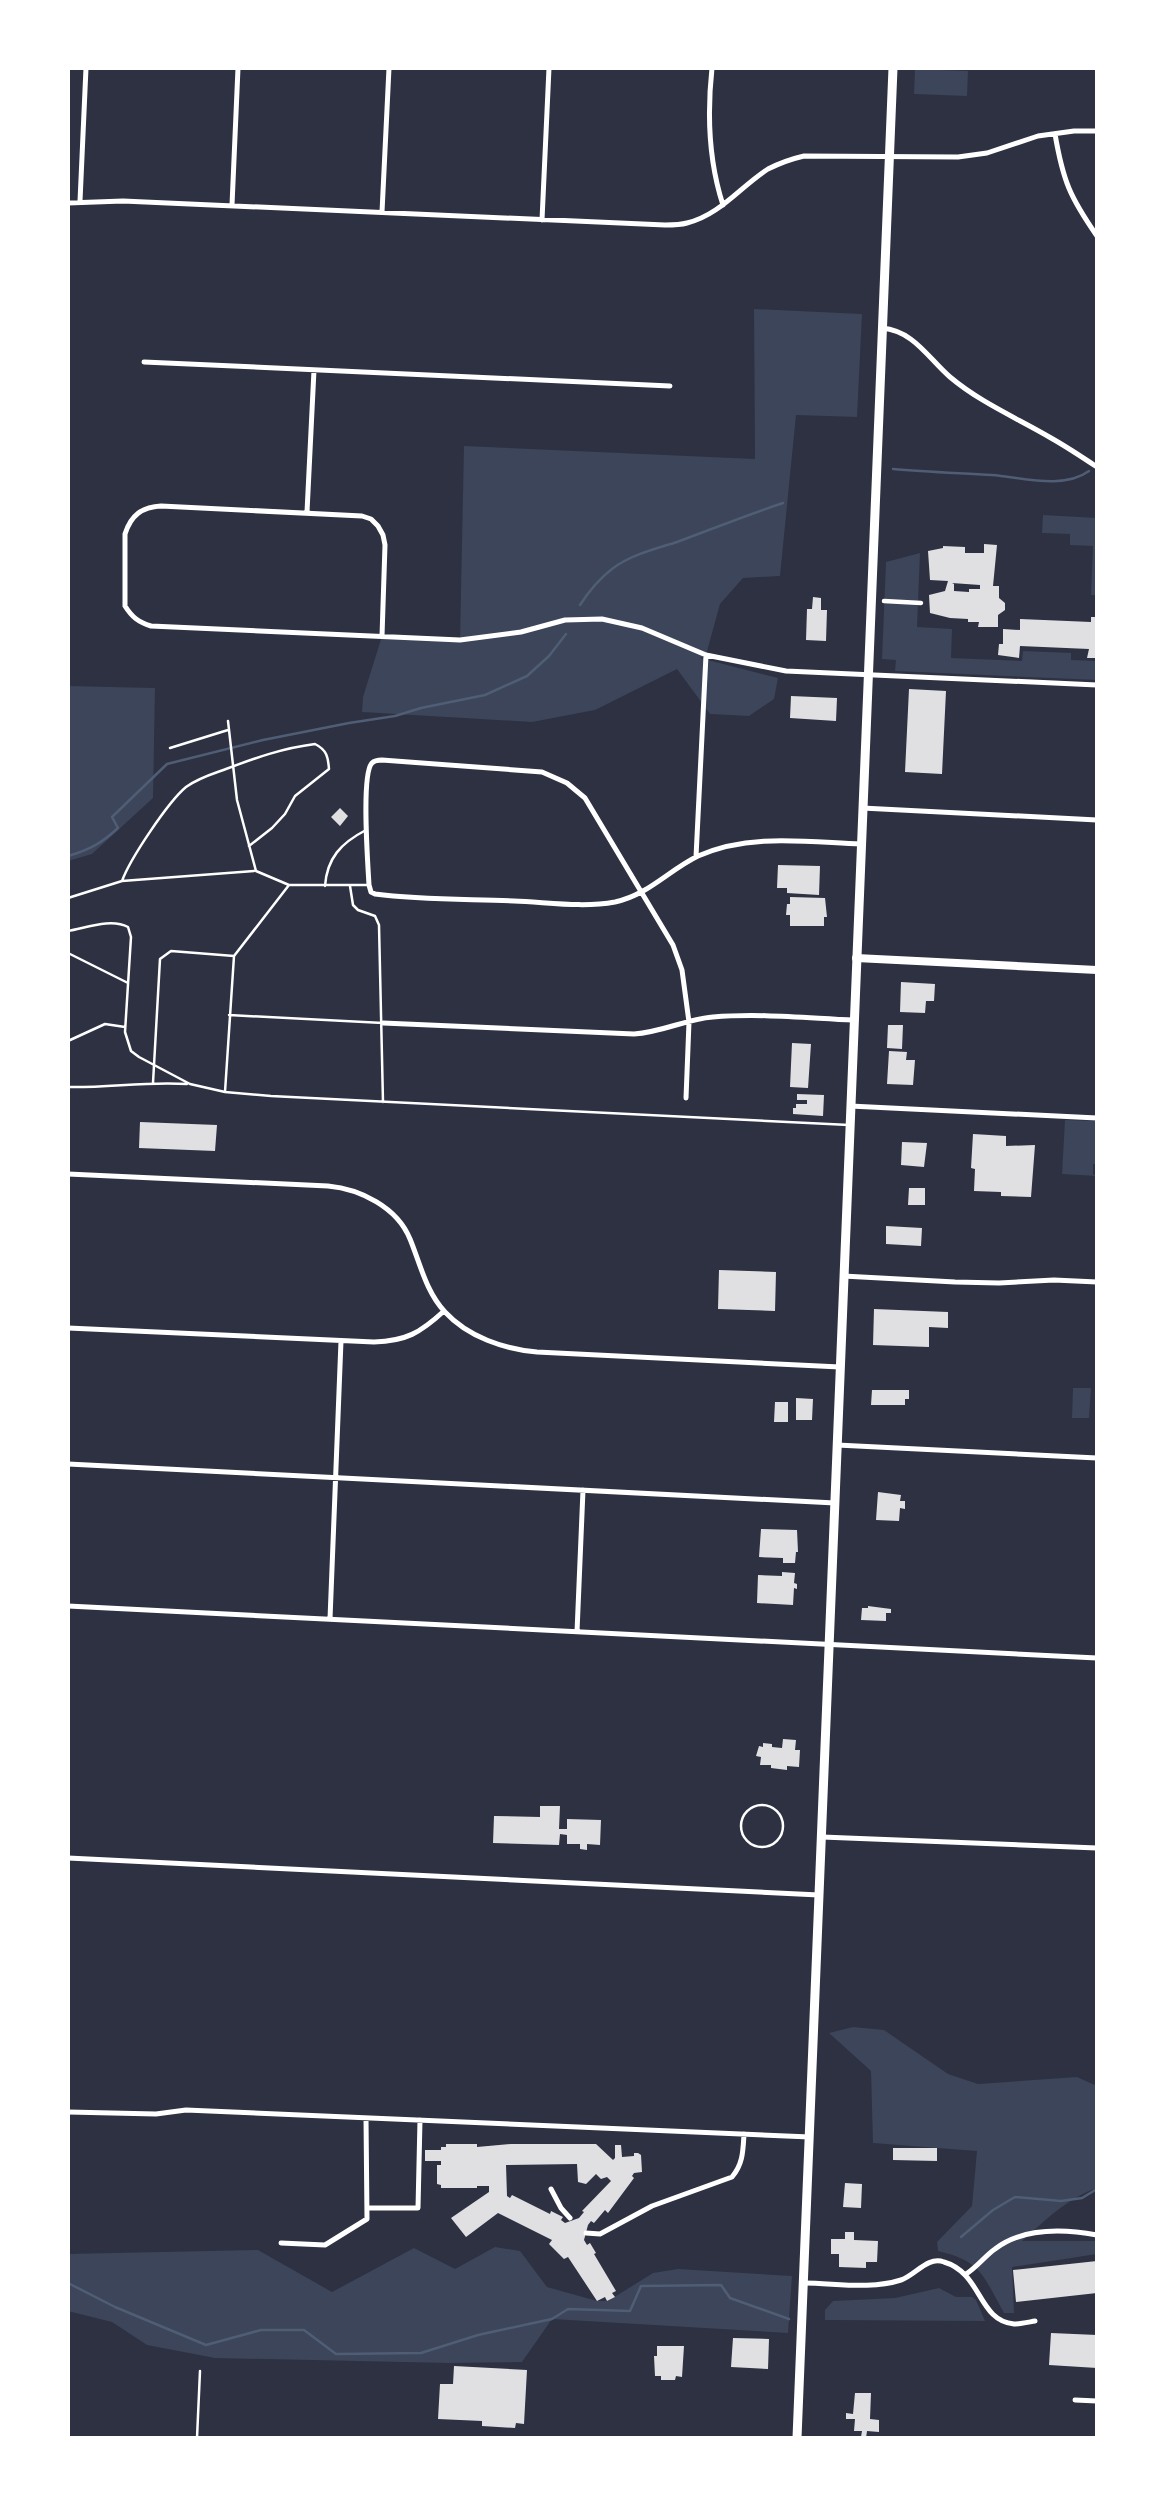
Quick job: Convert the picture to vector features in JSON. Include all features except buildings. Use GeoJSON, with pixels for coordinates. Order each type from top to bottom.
{"type":"FeatureCollection","features":[{"type":"Feature","properties":{"kind":"main road"},"geometry":{"type":"LineString","coordinates":[[797,2438],[893,68]]}},
{"type":"Feature","properties":{"kind":"main road"},"geometry":{"type":"LineString","coordinates":[[856,958],[1097,970]]}},
{"type":"Feature","properties":{"kind":"street"},"geometry":{"type":"LineString","coordinates":[[80,201],[86,68]]}},
{"type":"Feature","properties":{"kind":"street"},"geometry":{"type":"LineString","coordinates":[[232,205],[238,68]]}},
{"type":"Feature","properties":{"kind":"street"},"geometry":{"type":"LineString","coordinates":[[382,212],[389,68]]}},
{"type":"Feature","properties":{"kind":"street"},"geometry":{"type":"LineString","coordinates":[[542,220],[549,68]]}},
{"type":"Feature","properties":{"kind":"street"},"geometry":{"type":"LineString","coordinates":[[712,68],[711,153],[715,180],[723,205]]}},
{"type":"Feature","properties":{"kind":"street"},"geometry":{"type":"LineString","coordinates":[[68,203],[80,201],[232,205],[665,225],[687,223],[723,205],[767,170],[804,156],[822,154],[934,159],[978,155],[1038,136],[1097,131]]}},
{"type":"Feature","properties":{"kind":"street"},"geometry":{"type":"LineString","coordinates":[[1055,134],[1061,170],[1073,201],[1097,236]]}},
{"type":"Feature","properties":{"kind":"street"},"geometry":{"type":"LineString","coordinates":[[882,328],[895,329],[908,335],[951,377],[994,408],[1053,439],[1097,467]]}},
{"type":"Feature","properties":{"kind":"street"},"geometry":{"type":"LineString","coordinates":[[144,362],[670,386]]}},
{"type":"Feature","properties":{"kind":"street"},"geometry":{"type":"LineString","coordinates":[[307,512],[314,370]]}},
{"type":"Feature","properties":{"kind":"street"},"geometry":{"type":"LineString","coordinates":[[382,636],[386,545],[383,535],[371,519],[307,512],[161,506],[148,507],[136,514],[129,523],[125,534],[125,606],[131,616],[151,625],[460,640],[521,632],[565,620],[602,619],[642,628],[706,655],[786,671],[1097,685]]}},
{"type":"Feature","properties":{"kind":"street"},"geometry":{"type":"LineString","coordinates":[[884,601],[921,603]]}},
{"type":"Feature","properties":{"kind":"street"},"geometry":{"type":"LineString","coordinates":[[696,857],[706,655]]}},
{"type":"Feature","properties":{"kind":"street"},"geometry":{"type":"LineString","coordinates":[[686,1098],[689,1022],[682,970],[673,945],[642,892],[585,798],[555,776],[528,771],[375,761],[370,764],[367,781],[369,885],[371,892],[376,894],[594,903],[631,898],[642,892],[696,857],[717,849],[757,841],[861,844]]}},
{"type":"Feature","properties":{"kind":"street"},"geometry":{"type":"LineString","coordinates":[[862,808],[1097,820]]}},
{"type":"Feature","properties":{"kind":"street"},"geometry":{"type":"LineString","coordinates":[[383,1023],[634,1034],[652,1033],[709,1017],[741,1015],[853,1020]]}},
{"type":"Feature","properties":{"kind":"street"},"geometry":{"type":"LineString","coordinates":[[850,1106],[1097,1118]]}},
{"type":"Feature","properties":{"kind":"street"},"geometry":{"type":"LineString","coordinates":[[68,1174],[328,1186],[357,1192],[392,1213],[405,1229],[429,1288],[444,1311],[487,1340],[525,1351],[840,1367]]}},
{"type":"Feature","properties":{"kind":"street"},"geometry":{"type":"LineString","coordinates":[[843,1276],[955,1282],[1097,1282]]}},
{"type":"Feature","properties":{"kind":"street"},"geometry":{"type":"LineString","coordinates":[[68,1328],[374,1342],[417,1334],[444,1311]]}},
{"type":"Feature","properties":{"kind":"street"},"geometry":{"type":"LineString","coordinates":[[330,1619],[341,1341]]}},
{"type":"Feature","properties":{"kind":"street"},"geometry":{"type":"LineString","coordinates":[[837,1445],[1097,1458]]}},
{"type":"Feature","properties":{"kind":"street"},"geometry":{"type":"LineString","coordinates":[[68,1464],[835,1503]]}},
{"type":"Feature","properties":{"kind":"street"},"geometry":{"type":"LineString","coordinates":[[577,1632],[583,1490]]}},
{"type":"Feature","properties":{"kind":"street"},"geometry":{"type":"LineString","coordinates":[[68,1606],[1097,1658]]}},
{"type":"Feature","properties":{"kind":"street"},"geometry":{"type":"LineString","coordinates":[[822,1837],[1097,1848]]}},
{"type":"Feature","properties":{"kind":"street"},"geometry":{"type":"LineString","coordinates":[[68,1858],[819,1895]]}},
{"type":"Feature","properties":{"kind":"street"},"geometry":{"type":"LineString","coordinates":[[68,2112],[156,2114],[186,2110],[810,2137]]}},
{"type":"Feature","properties":{"kind":"street"},"geometry":{"type":"LineString","coordinates":[[281,2243],[325,2245],[367,2218],[366,2118]]}},
{"type":"Feature","properties":{"kind":"street"},"geometry":{"type":"LineString","coordinates":[[367,2208],[418,2208],[420,2120]]}},
{"type":"Feature","properties":{"kind":"street"},"geometry":{"type":"LineString","coordinates":[[586,2233],[600,2234],[652,2206],[732,2177],[742,2158],[744,2134]]}},
{"type":"Feature","properties":{"kind":"street"},"geometry":{"type":"LineString","coordinates":[[551,2189],[570,2218]]}},
{"type":"Feature","properties":{"kind":"street"},"geometry":{"type":"LineString","coordinates":[[966,2274],[1006,2241],[1026,2235],[1069,2230],[1097,2235]]}},
{"type":"Feature","properties":{"kind":"street"},"geometry":{"type":"LineString","coordinates":[[804,2283],[879,2285],[906,2278],[928,2263],[938,2260],[957,2267],[966,2274],[992,2316],[1013,2324],[1035,2321]]}},
{"type":"Feature","properties":{"kind":"street"},"geometry":{"type":"LineString","coordinates":[[1076,2400],[1097,2401]]}},
{"type":"Feature","properties":{"kind":"lane"},"geometry":{"type":"LineString","coordinates":[[228,720],[237,800],[256,871]]}},
{"type":"Feature","properties":{"kind":"lane"},"geometry":{"type":"LineString","coordinates":[[170,748],[228,730]]}},
{"type":"Feature","properties":{"kind":"lane"},"geometry":{"type":"LineString","coordinates":[[122,881],[130,862],[177,796],[198,780],[268,752],[315,744],[326,752],[328,769],[324,775],[295,796],[285,814],[249,846]]}},
{"type":"Feature","properties":{"kind":"lane"},"geometry":{"type":"LineString","coordinates":[[325,886],[326,873],[338,849],[367,830]]}},
{"type":"Feature","properties":{"kind":"lane"},"geometry":{"type":"LineString","coordinates":[[68,898],[122,881],[256,871],[289,885],[369,885]]}},
{"type":"Feature","properties":{"kind":"lane"},"geometry":{"type":"LineString","coordinates":[[225,1092],[234,956],[289,885]]}},
{"type":"Feature","properties":{"kind":"lane"},"geometry":{"type":"LineString","coordinates":[[350,886],[353,905],[358,910],[375,916],[379,925],[383,1101]]}},
{"type":"Feature","properties":{"kind":"lane"},"geometry":{"type":"LineString","coordinates":[[68,931],[112,923],[121,923],[128,927],[131,937],[125,1027],[127,1042],[131,1051],[139,1058],[190,1084]]}},
{"type":"Feature","properties":{"kind":"lane"},"geometry":{"type":"LineString","coordinates":[[153,1083],[160,959],[171,951],[234,956]]}},
{"type":"Feature","properties":{"kind":"lane"},"geometry":{"type":"LineString","coordinates":[[68,953],[129,984]]}},
{"type":"Feature","properties":{"kind":"lane"},"geometry":{"type":"LineString","coordinates":[[229,1015],[383,1023]]}},
{"type":"Feature","properties":{"kind":"lane"},"geometry":{"type":"LineString","coordinates":[[68,1041],[105,1024],[125,1027]]}},
{"type":"Feature","properties":{"kind":"lane"},"geometry":{"type":"LineString","coordinates":[[68,1087],[190,1084],[225,1092],[849,1125]]}},
{"type":"Feature","properties":{"kind":"lane"},"geometry":{"type":"LineString","coordinates":[[757,1805],[764,1805],[776,1811],[783,1823],[783,1830],[770,1846],[756,1847],[744,1839],[740,1825],[745,1812],[757,1805]]}},
{"type":"Feature","properties":{"kind":"lane"},"geometry":{"type":"LineString","coordinates":[[197,2438],[200,2371]]}},
{"type":"Feature","properties":{"kind":"shaded area"},"geometry":{"type":"Polygon","coordinates":[[[915,69],[968,71],[967,96],[914,94],[915,69]]]}},
{"type":"Feature","properties":{"kind":"shaded area"},"geometry":{"type":"Polygon","coordinates":[[[754,309],[862,314],[857,417],[796,415],[780,576],[743,578],[720,604],[706,655],[700,658],[778,678],[774,699],[749,716],[710,714],[677,669],[595,710],[532,722],[362,712],[363,697],[382,636],[460,640],[464,446],[755,459],[754,309]]]}},
{"type":"Feature","properties":{"kind":"shaded area"},"geometry":{"type":"Polygon","coordinates":[[[1043,515],[1097,518],[1097,595],[1091,595],[1093,546],[1070,545],[1070,534],[1042,533],[1043,515]]]}},
{"type":"Feature","properties":{"kind":"shaded area"},"geometry":{"type":"Polygon","coordinates":[[[920,553],[917,627],[952,629],[951,658],[1022,661],[1023,651],[1071,653],[1071,660],[1097,661],[1097,680],[895,671],[896,660],[882,659],[886,562],[920,553]]]}},
{"type":"Feature","properties":{"kind":"shaded area"},"geometry":{"type":"Polygon","coordinates":[[[68,686],[155,688],[153,798],[92,854],[68,861],[68,686]]]}},
{"type":"Feature","properties":{"kind":"shaded area"},"geometry":{"type":"Polygon","coordinates":[[[1065,1120],[1097,1121],[1097,1164],[1093,1164],[1093,1174],[1097,1176],[1062,1174],[1065,1120]]]}},
{"type":"Feature","properties":{"kind":"shaded area"},"geometry":{"type":"Polygon","coordinates":[[[1073,1388],[1091,1388],[1089,1418],[1072,1418],[1073,1388]]]}},
{"type":"Feature","properties":{"kind":"shaded area"},"geometry":{"type":"Polygon","coordinates":[[[853,2027],[884,2030],[948,2074],[978,2084],[1077,2077],[1097,2086],[1097,2188],[1066,2204],[1022,2241],[1097,2241],[1097,2254],[1012,2267],[1014,2313],[1004,2313],[973,2265],[938,2251],[937,2242],[972,2206],[977,2151],[873,2143],[871,2071],[829,2033],[853,2027]]]}},
{"type":"Feature","properties":{"kind":"shaded area"},"geometry":{"type":"Polygon","coordinates":[[[495,2247],[520,2251],[547,2287],[597,2301],[608,2301],[653,2273],[678,2269],[792,2276],[788,2333],[552,2319],[522,2362],[215,2358],[147,2345],[112,2322],[68,2311],[68,2254],[258,2250],[332,2292],[414,2248],[455,2269],[495,2247]]]}},
{"type":"Feature","properties":{"kind":"shaded area"},"geometry":{"type":"Polygon","coordinates":[[[939,2288],[956,2297],[972,2297],[985,2321],[825,2320],[825,2310],[833,2301],[895,2298],[939,2288]]]}},
{"type":"Feature","properties":{"kind":"waterway"},"geometry":{"type":"LineString","coordinates":[[893,469],[1055,481],[1079,477],[1089,471]]}},
{"type":"Feature","properties":{"kind":"waterway"},"geometry":{"type":"LineString","coordinates":[[580,605],[603,577],[627,560],[783,503]]}},
{"type":"Feature","properties":{"kind":"waterway"},"geometry":{"type":"LineString","coordinates":[[68,856],[95,845],[118,828],[112,817],[167,764],[263,740],[395,716],[485,695],[527,676],[549,656],[566,634]]}},
{"type":"Feature","properties":{"kind":"waterway"},"geometry":{"type":"LineString","coordinates":[[961,2237],[993,2210],[1015,2197],[1061,2201],[1082,2198],[1097,2189]]}},
{"type":"Feature","properties":{"kind":"waterway"},"geometry":{"type":"LineString","coordinates":[[68,2283],[115,2307],[206,2345],[261,2330],[304,2330],[336,2354],[421,2353],[478,2335],[552,2319],[568,2309],[630,2311],[641,2286],[721,2285],[730,2298],[789,2319]]}}]}
